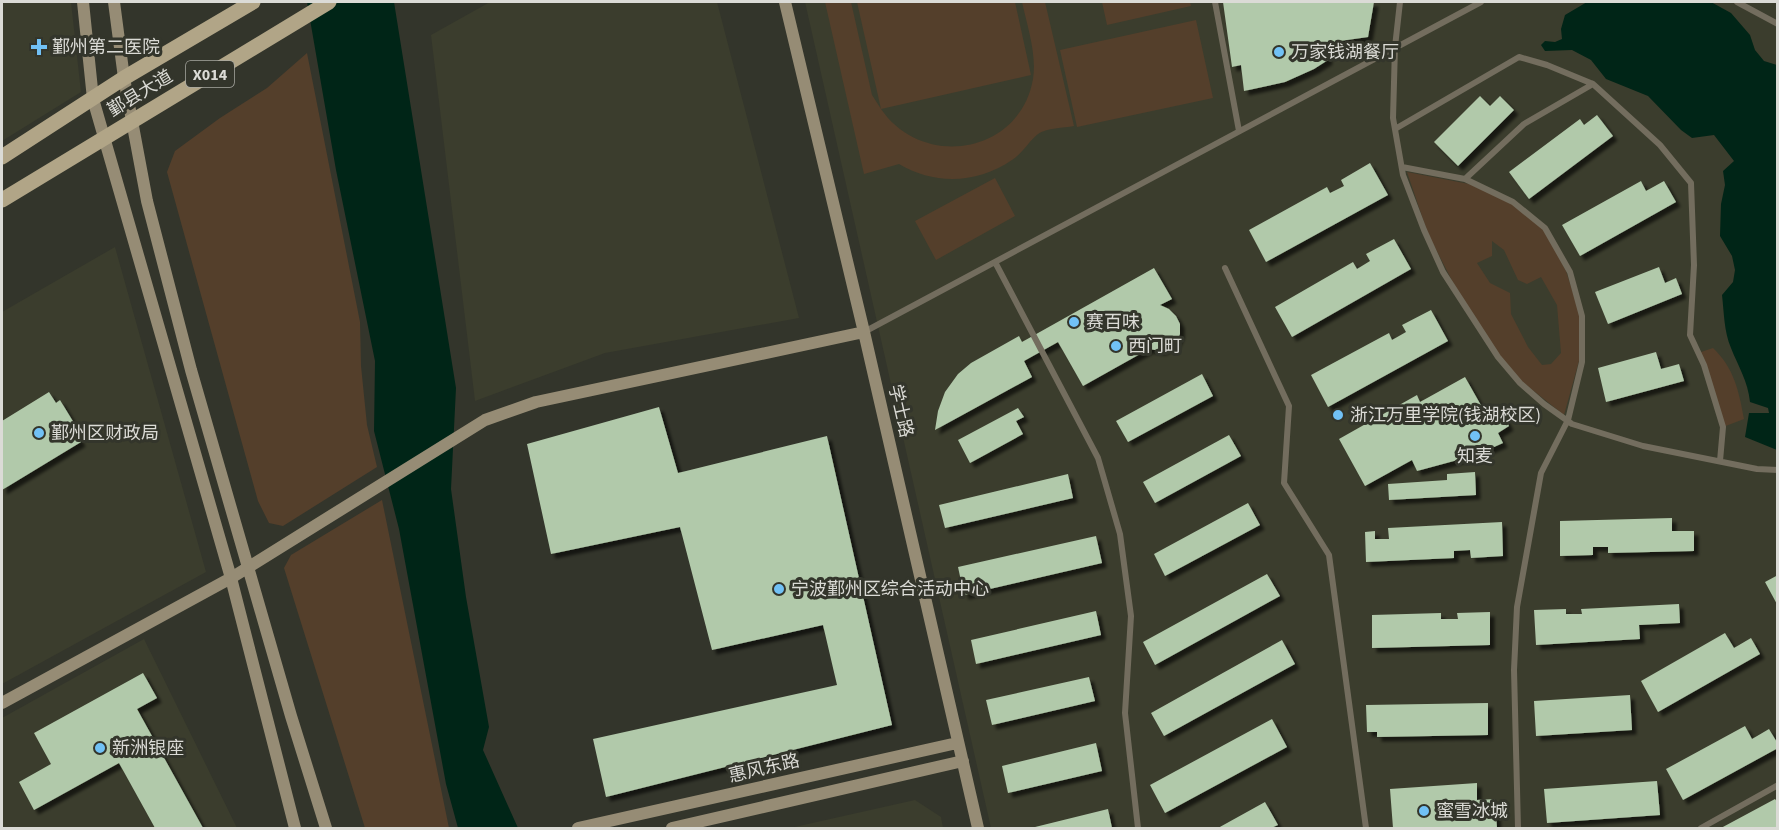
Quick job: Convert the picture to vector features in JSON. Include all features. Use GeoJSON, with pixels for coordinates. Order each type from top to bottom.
{"type":"FeatureCollection","features":[{"type":"Feature","properties":{"kind":"main road","name":"鄞县大道"},"geometry":{"type":"LineString","coordinates":[[2,158],[124,78],[253,2]]}},
{"type":"Feature","properties":{"kind":"main road","name":"鄞县大道"},"geometry":{"type":"LineString","coordinates":[[2,200],[329,2]]}},
{"type":"Feature","properties":{"kind":"street"},"geometry":{"type":"LineString","coordinates":[[83,2],[93,99],[103,138],[231,578],[295,828]]}},
{"type":"Feature","properties":{"kind":"street"},"geometry":{"type":"LineString","coordinates":[[114,2],[131,121],[147,201],[188,359],[291,717],[326,828]]}},
{"type":"Feature","properties":{"kind":"street","name":"学士路"},"geometry":{"type":"LineString","coordinates":[[785,2],[864,332],[978,828]]}},
{"type":"Feature","properties":{"kind":"street"},"geometry":{"type":"LineString","coordinates":[[2,703],[231,578],[484,420],[536,402],[864,332]]}},
{"type":"Feature","properties":{"kind":"street","name":"惠风东路"},"geometry":{"type":"LineString","coordinates":[[578,828],[957,743]]}},
{"type":"Feature","properties":{"kind":"street"},"geometry":{"type":"LineString","coordinates":[[672,828],[963,761]]}},
{"type":"Feature","properties":{"kind":"lane"},"geometry":{"type":"LineString","coordinates":[[1215,2],[1239,131]]}},
{"type":"Feature","properties":{"kind":"lane"},"geometry":{"type":"LineString","coordinates":[[1400,2],[1395,48],[1394,118],[1402,167],[1424,230],[1443,272],[1498,357],[1520,383],[1572,424],[1643,446],[1756,469],[1778,470]]}},
{"type":"Feature","properties":{"kind":"lane"},"geometry":{"type":"LineString","coordinates":[[864,332],[1481,2]]}},
{"type":"Feature","properties":{"kind":"lane"},"geometry":{"type":"LineString","coordinates":[[1737,2],[1778,24]]}},
{"type":"Feature","properties":{"kind":"lane"},"geometry":{"type":"LineString","coordinates":[[1395,129],[1519,57],[1547,65],[1593,84],[1660,145],[1691,183],[1694,265],[1690,335],[1704,365],[1723,427],[1720,461]]}},
{"type":"Feature","properties":{"kind":"lane"},"geometry":{"type":"LineString","coordinates":[[1465,179],[1524,123],[1593,84]]}},
{"type":"Feature","properties":{"kind":"lane"},"geometry":{"type":"LineString","coordinates":[[1402,167],[1465,179],[1513,202],[1545,228],[1570,272],[1582,316],[1582,362],[1568,420],[1541,473],[1517,607],[1515,670],[1518,828]]}},
{"type":"Feature","properties":{"kind":"lane"},"geometry":{"type":"LineString","coordinates":[[995,262],[1098,458],[1120,534],[1131,616],[1125,713],[1138,828]]}},
{"type":"Feature","properties":{"kind":"lane"},"geometry":{"type":"LineString","coordinates":[[1225,268],[1289,406],[1284,483],[1329,555],[1366,828]]}},
{"type":"Feature","properties":{"kind":"lane"},"geometry":{"type":"LineString","coordinates":[[1701,828],[1778,785]]}},
{"type":"Feature","properties":{"kind":"shaded area","name":"鄞州第二医院"},"geometry":{"type":"Polygon","coordinates":[[[2,2],[71,2],[81,92],[2,141],[2,2]]]}},
{"type":"Feature","properties":{"kind":"shaded area"},"geometry":{"type":"Polygon","coordinates":[[[307,2],[394,2],[456,388],[451,489],[466,597],[489,727],[483,750],[518,828],[458,828],[446,784],[399,529],[374,431],[375,361],[336,170],[307,2]]]}},
{"type":"Feature","properties":{"kind":"shaded area"},"geometry":{"type":"Polygon","coordinates":[[[490,2],[717,2],[799,318],[605,353],[475,401],[431,35],[490,2]]]}},
{"type":"Feature","properties":{"kind":"shaded area","name":"浙江万里学院(钱湖校区)"},"geometry":{"type":"Polygon","coordinates":[[[805,2],[1777,2],[1777,828],[991,828],[805,2]]]}},
{"type":"Feature","properties":{"kind":"shaded area"},"geometry":{"type":"Polygon","coordinates":[[[825,2],[851,2],[872,95],[881,109],[899,128],[921,141],[944,146],[968,145],[990,138],[1010,124],[1024,104],[1034,69],[1031,40],[1022,2],[1045,2],[1074,126],[1041,132],[1012,160],[984,174],[955,179],[941,178],[912,171],[899,164],[864,174],[825,2]]]}},
{"type":"Feature","properties":{"kind":"shaded area"},"geometry":{"type":"Polygon","coordinates":[[[857,2],[1015,2],[1031,75],[881,109],[857,2]]]}},
{"type":"Feature","properties":{"kind":"shaded area"},"geometry":{"type":"Polygon","coordinates":[[[1102,2],[1190,2],[1191,6],[1107,25],[1102,2]]]}},
{"type":"Feature","properties":{"kind":"shaded area"},"geometry":{"type":"Polygon","coordinates":[[[1587,2],[1711,2],[1731,13],[1750,35],[1755,50],[1764,61],[1777,65],[1777,450],[1745,437],[1749,413],[1769,413],[1768,408],[1750,402],[1745,380],[1726,329],[1722,295],[1733,282],[1735,270],[1732,256],[1720,236],[1721,204],[1725,185],[1723,171],[1734,161],[1714,135],[1692,138],[1681,130],[1648,96],[1606,79],[1591,60],[1572,50],[1545,51],[1541,45],[1545,41],[1555,42],[1562,39],[1561,29],[1565,15],[1587,2]]]}},
{"type":"Feature","properties":{"kind":"shaded area"},"geometry":{"type":"Polygon","coordinates":[[[1196,20],[1213,98],[1077,127],[1060,50],[1196,20]]]}},
{"type":"Feature","properties":{"kind":"shaded area"},"geometry":{"type":"Polygon","coordinates":[[[307,53],[360,322],[361,366],[367,425],[377,467],[283,526],[269,523],[258,501],[167,172],[175,151],[220,118],[267,88],[307,53]]]}},
{"type":"Feature","properties":{"kind":"shaded area"},"geometry":{"type":"Polygon","coordinates":[[[1407,172],[1469,184],[1512,203],[1545,229],[1566,271],[1580,314],[1579,361],[1564,415],[1521,381],[1497,353],[1459,294],[1428,234],[1407,172]],[[1492,241],[1492,256],[1477,263],[1490,283],[1510,293],[1511,314],[1528,347],[1542,365],[1551,364],[1561,353],[1557,305],[1541,277],[1527,284],[1518,280],[1504,250],[1492,241]]]}},
{"type":"Feature","properties":{"kind":"shaded area"},"geometry":{"type":"Polygon","coordinates":[[[995,178],[1015,216],[936,260],[915,221],[995,178]]]}},
{"type":"Feature","properties":{"kind":"shaded area"},"geometry":{"type":"Polygon","coordinates":[[[115,247],[206,572],[2,684],[2,312],[115,247]]]}},
{"type":"Feature","properties":{"kind":"shaded area"},"geometry":{"type":"Polygon","coordinates":[[[1713,348],[1731,372],[1744,419],[1723,427],[1698,353],[1713,348]]]}},
{"type":"Feature","properties":{"kind":"shaded area"},"geometry":{"type":"Polygon","coordinates":[[[382,500],[449,828],[365,828],[284,568],[291,555],[382,500]]]}},
{"type":"Feature","properties":{"kind":"shaded area"},"geometry":{"type":"Polygon","coordinates":[[[144,639],[237,828],[2,828],[2,718],[144,639]]]}},
{"type":"Feature","properties":{"kind":"shaded area"},"geometry":{"type":"Polygon","coordinates":[[[915,800],[941,817],[943,828],[790,828],[915,800]]]}},
{"type":"Feature","properties":{"kind":"building","name":"万家钱湖餐厅"},"geometry":{"type":"Polygon","coordinates":[[[1223,2],[1374,2],[1368,37],[1326,43],[1328,60],[1314,69],[1285,82],[1244,91],[1241,65],[1232,67],[1223,2]]]}},
{"type":"Feature","properties":{"kind":"building"},"geometry":{"type":"Polygon","coordinates":[[[1480,96],[1490,106],[1500,96],[1514,110],[1458,166],[1434,142],[1480,96]]]}},
{"type":"Feature","properties":{"kind":"building"},"geometry":{"type":"Polygon","coordinates":[[[1597,115],[1613,136],[1529,199],[1509,172],[1580,119],[1584,125],[1597,115]]]}},
{"type":"Feature","properties":{"kind":"building"},"geometry":{"type":"Polygon","coordinates":[[[1370,163],[1388,195],[1266,262],[1249,230],[1327,187],[1330,193],[1344,186],[1341,180],[1370,163]]]}},
{"type":"Feature","properties":{"kind":"building"},"geometry":{"type":"Polygon","coordinates":[[[1641,181],[1646,191],[1664,181],[1676,202],[1580,256],[1562,225],[1641,181]]]}},
{"type":"Feature","properties":{"kind":"building"},"geometry":{"type":"Polygon","coordinates":[[[1394,239],[1411,269],[1292,337],[1275,307],[1353,262],[1357,269],[1370,261],[1366,254],[1394,239]]]}},
{"type":"Feature","properties":{"kind":"building"},"geometry":{"type":"Polygon","coordinates":[[[1659,267],[1665,283],[1676,278],[1682,294],[1608,324],[1595,292],[1659,267]]]}},
{"type":"Feature","properties":{"kind":"building","name":"西门町"},"geometry":{"type":"Polygon","coordinates":[[[1154,268],[1172,299],[1160,305],[1169,309],[1180,324],[1180,334],[1176,343],[1161,351],[1149,349],[1083,386],[1058,342],[1024,361],[1032,377],[935,430],[938,411],[945,392],[958,374],[971,363],[1019,336],[1022,342],[1154,268]]]}},
{"type":"Feature","properties":{"kind":"building"},"geometry":{"type":"Polygon","coordinates":[[[1431,310],[1448,341],[1328,407],[1311,375],[1389,333],[1392,340],[1406,332],[1402,325],[1431,310]]]}},
{"type":"Feature","properties":{"kind":"building"},"geometry":{"type":"Polygon","coordinates":[[[1656,352],[1661,369],[1679,364],[1684,381],[1606,402],[1598,368],[1656,352]]]}},
{"type":"Feature","properties":{"kind":"building"},"geometry":{"type":"Polygon","coordinates":[[[1202,374],[1213,396],[1128,442],[1116,421],[1202,374]]]}},
{"type":"Feature","properties":{"kind":"building"},"geometry":{"type":"Polygon","coordinates":[[[1465,377],[1487,416],[1500,409],[1509,426],[1498,433],[1503,443],[1476,455],[1417,471],[1412,460],[1365,486],[1339,439],[1417,395],[1420,402],[1465,377]]]}},
{"type":"Feature","properties":{"kind":"building","name":"鄞州区财政局"},"geometry":{"type":"Polygon","coordinates":[[[49,392],[56,403],[60,400],[74,423],[71,425],[81,442],[2,490],[2,421],[49,392]]]}},
{"type":"Feature","properties":{"kind":"building","name":"宁波鄞州区综合活动中心"},"geometry":{"type":"Polygon","coordinates":[[[659,407],[678,473],[827,436],[892,725],[606,797],[593,739],[837,685],[823,625],[712,650],[680,527],[551,554],[527,444],[659,407]]]}},
{"type":"Feature","properties":{"kind":"building"},"geometry":{"type":"Polygon","coordinates":[[[1018,408],[1024,417],[1016,421],[1023,434],[970,463],[958,440],[1018,408]]]}},
{"type":"Feature","properties":{"kind":"building"},"geometry":{"type":"Polygon","coordinates":[[[1229,435],[1241,456],[1155,503],[1143,482],[1229,435]]]}},
{"type":"Feature","properties":{"kind":"building"},"geometry":{"type":"Polygon","coordinates":[[[1475,472],[1476,495],[1389,500],[1388,484],[1447,480],[1447,474],[1475,472]]]}},
{"type":"Feature","properties":{"kind":"building"},"geometry":{"type":"Polygon","coordinates":[[[1068,474],[1073,498],[945,528],[939,505],[1068,474]]]}},
{"type":"Feature","properties":{"kind":"building"},"geometry":{"type":"Polygon","coordinates":[[[1248,503],[1260,525],[1165,576],[1154,554],[1248,503]]]}},
{"type":"Feature","properties":{"kind":"building"},"geometry":{"type":"Polygon","coordinates":[[[1672,518],[1672,531],[1694,531],[1694,551],[1608,553],[1608,547],[1593,547],[1593,555],[1560,556],[1560,521],[1672,518]]]}},
{"type":"Feature","properties":{"kind":"building"},"geometry":{"type":"Polygon","coordinates":[[[1502,522],[1503,556],[1471,558],[1470,550],[1454,551],[1454,558],[1366,562],[1365,532],[1375,531],[1375,539],[1389,539],[1388,528],[1502,522]]]}},
{"type":"Feature","properties":{"kind":"building"},"geometry":{"type":"Polygon","coordinates":[[[1096,536],[1102,563],[964,595],[958,567],[1096,536]]]}},
{"type":"Feature","properties":{"kind":"building"},"geometry":{"type":"Polygon","coordinates":[[[1267,574],[1280,596],[1155,665],[1143,642],[1267,574]]]}},
{"type":"Feature","properties":{"kind":"building"},"geometry":{"type":"Polygon","coordinates":[[[1778,575],[1778,606],[1765,582],[1778,575]]]}},
{"type":"Feature","properties":{"kind":"building"},"geometry":{"type":"Polygon","coordinates":[[[1679,604],[1680,623],[1639,625],[1640,639],[1536,645],[1534,610],[1566,609],[1566,614],[1582,614],[1581,609],[1679,604]]]}},
{"type":"Feature","properties":{"kind":"building"},"geometry":{"type":"Polygon","coordinates":[[[1096,611],[1101,635],[976,664],[971,640],[1096,611]]]}},
{"type":"Feature","properties":{"kind":"building"},"geometry":{"type":"Polygon","coordinates":[[[1490,612],[1490,645],[1372,648],[1372,615],[1441,613],[1441,619],[1458,619],[1457,613],[1490,612]]]}},
{"type":"Feature","properties":{"kind":"building"},"geometry":{"type":"Polygon","coordinates":[[[1725,633],[1734,648],[1751,638],[1760,654],[1658,712],[1641,681],[1725,633]]]}},
{"type":"Feature","properties":{"kind":"building"},"geometry":{"type":"Polygon","coordinates":[[[1282,640],[1295,664],[1164,736],[1151,713],[1282,640]]]}},
{"type":"Feature","properties":{"kind":"building","name":"新洲银座"},"geometry":{"type":"Polygon","coordinates":[[[143,673],[157,698],[137,709],[203,828],[155,828],[119,763],[34,810],[19,782],[51,764],[34,733],[143,673]]]}},
{"type":"Feature","properties":{"kind":"building"},"geometry":{"type":"Polygon","coordinates":[[[1089,677],[1095,701],[992,725],[986,700],[1089,677]]]}},
{"type":"Feature","properties":{"kind":"building"},"geometry":{"type":"Polygon","coordinates":[[[1630,695],[1632,730],[1536,736],[1534,701],[1630,695]]]}},
{"type":"Feature","properties":{"kind":"building"},"geometry":{"type":"Polygon","coordinates":[[[1488,703],[1488,735],[1377,737],[1377,732],[1367,732],[1366,705],[1488,703]]]}},
{"type":"Feature","properties":{"kind":"building"},"geometry":{"type":"Polygon","coordinates":[[[1272,719],[1287,747],[1165,813],[1150,785],[1272,719]]]}},
{"type":"Feature","properties":{"kind":"building"},"geometry":{"type":"Polygon","coordinates":[[[1745,726],[1752,739],[1769,729],[1778,748],[1683,800],[1666,769],[1745,726]]]}},
{"type":"Feature","properties":{"kind":"building"},"geometry":{"type":"Polygon","coordinates":[[[1096,743],[1102,771],[1008,793],[1002,766],[1096,743]]]}},
{"type":"Feature","properties":{"kind":"building"},"geometry":{"type":"Polygon","coordinates":[[[1657,781],[1660,815],[1547,823],[1544,789],[1657,781]]]}},
{"type":"Feature","properties":{"kind":"building"},"geometry":{"type":"Polygon","coordinates":[[[1477,783],[1477,800],[1495,799],[1497,828],[1393,828],[1390,789],[1477,783]]]}},
{"type":"Feature","properties":{"kind":"building"},"geometry":{"type":"Polygon","coordinates":[[[1775,799],[1778,803],[1778,828],[1721,828],[1775,799]]]}},
{"type":"Feature","properties":{"kind":"building"},"geometry":{"type":"Polygon","coordinates":[[[1265,802],[1278,825],[1271,828],[1218,828],[1265,802]]]}},
{"type":"Feature","properties":{"kind":"building"},"geometry":{"type":"Polygon","coordinates":[[[1108,809],[1112,828],[1031,828],[1108,809]]]}},
{"type":"Feature","properties":{"kind":"place","name":"鄞州第二医院"},"geometry":{"type":"Point","coordinates":[39,47]}},
{"type":"Feature","properties":{"kind":"place","name":"万家钱湖餐厅"},"geometry":{"type":"Point","coordinates":[1279,52]}},
{"type":"Feature","properties":{"kind":"place","name":"赛百味"},"geometry":{"type":"Point","coordinates":[1074,322]}},
{"type":"Feature","properties":{"kind":"place","name":"西门町"},"geometry":{"type":"Point","coordinates":[1116,346]}},
{"type":"Feature","properties":{"kind":"place","name":"浙江万里学院(钱湖校区)"},"geometry":{"type":"Point","coordinates":[1338,415]}},
{"type":"Feature","properties":{"kind":"place","name":"鄞州区财政局"},"geometry":{"type":"Point","coordinates":[39,433]}},
{"type":"Feature","properties":{"kind":"place","name":"知麦"},"geometry":{"type":"Point","coordinates":[1475,436]}},
{"type":"Feature","properties":{"kind":"place","name":"宁波鄞州区综合活动中心"},"geometry":{"type":"Point","coordinates":[779,589]}},
{"type":"Feature","properties":{"kind":"place","name":"新洲银座"},"geometry":{"type":"Point","coordinates":[100,748]}},
{"type":"Feature","properties":{"kind":"place","name":"蜜雪冰城"},"geometry":{"type":"Point","coordinates":[1424,811]}}]}
